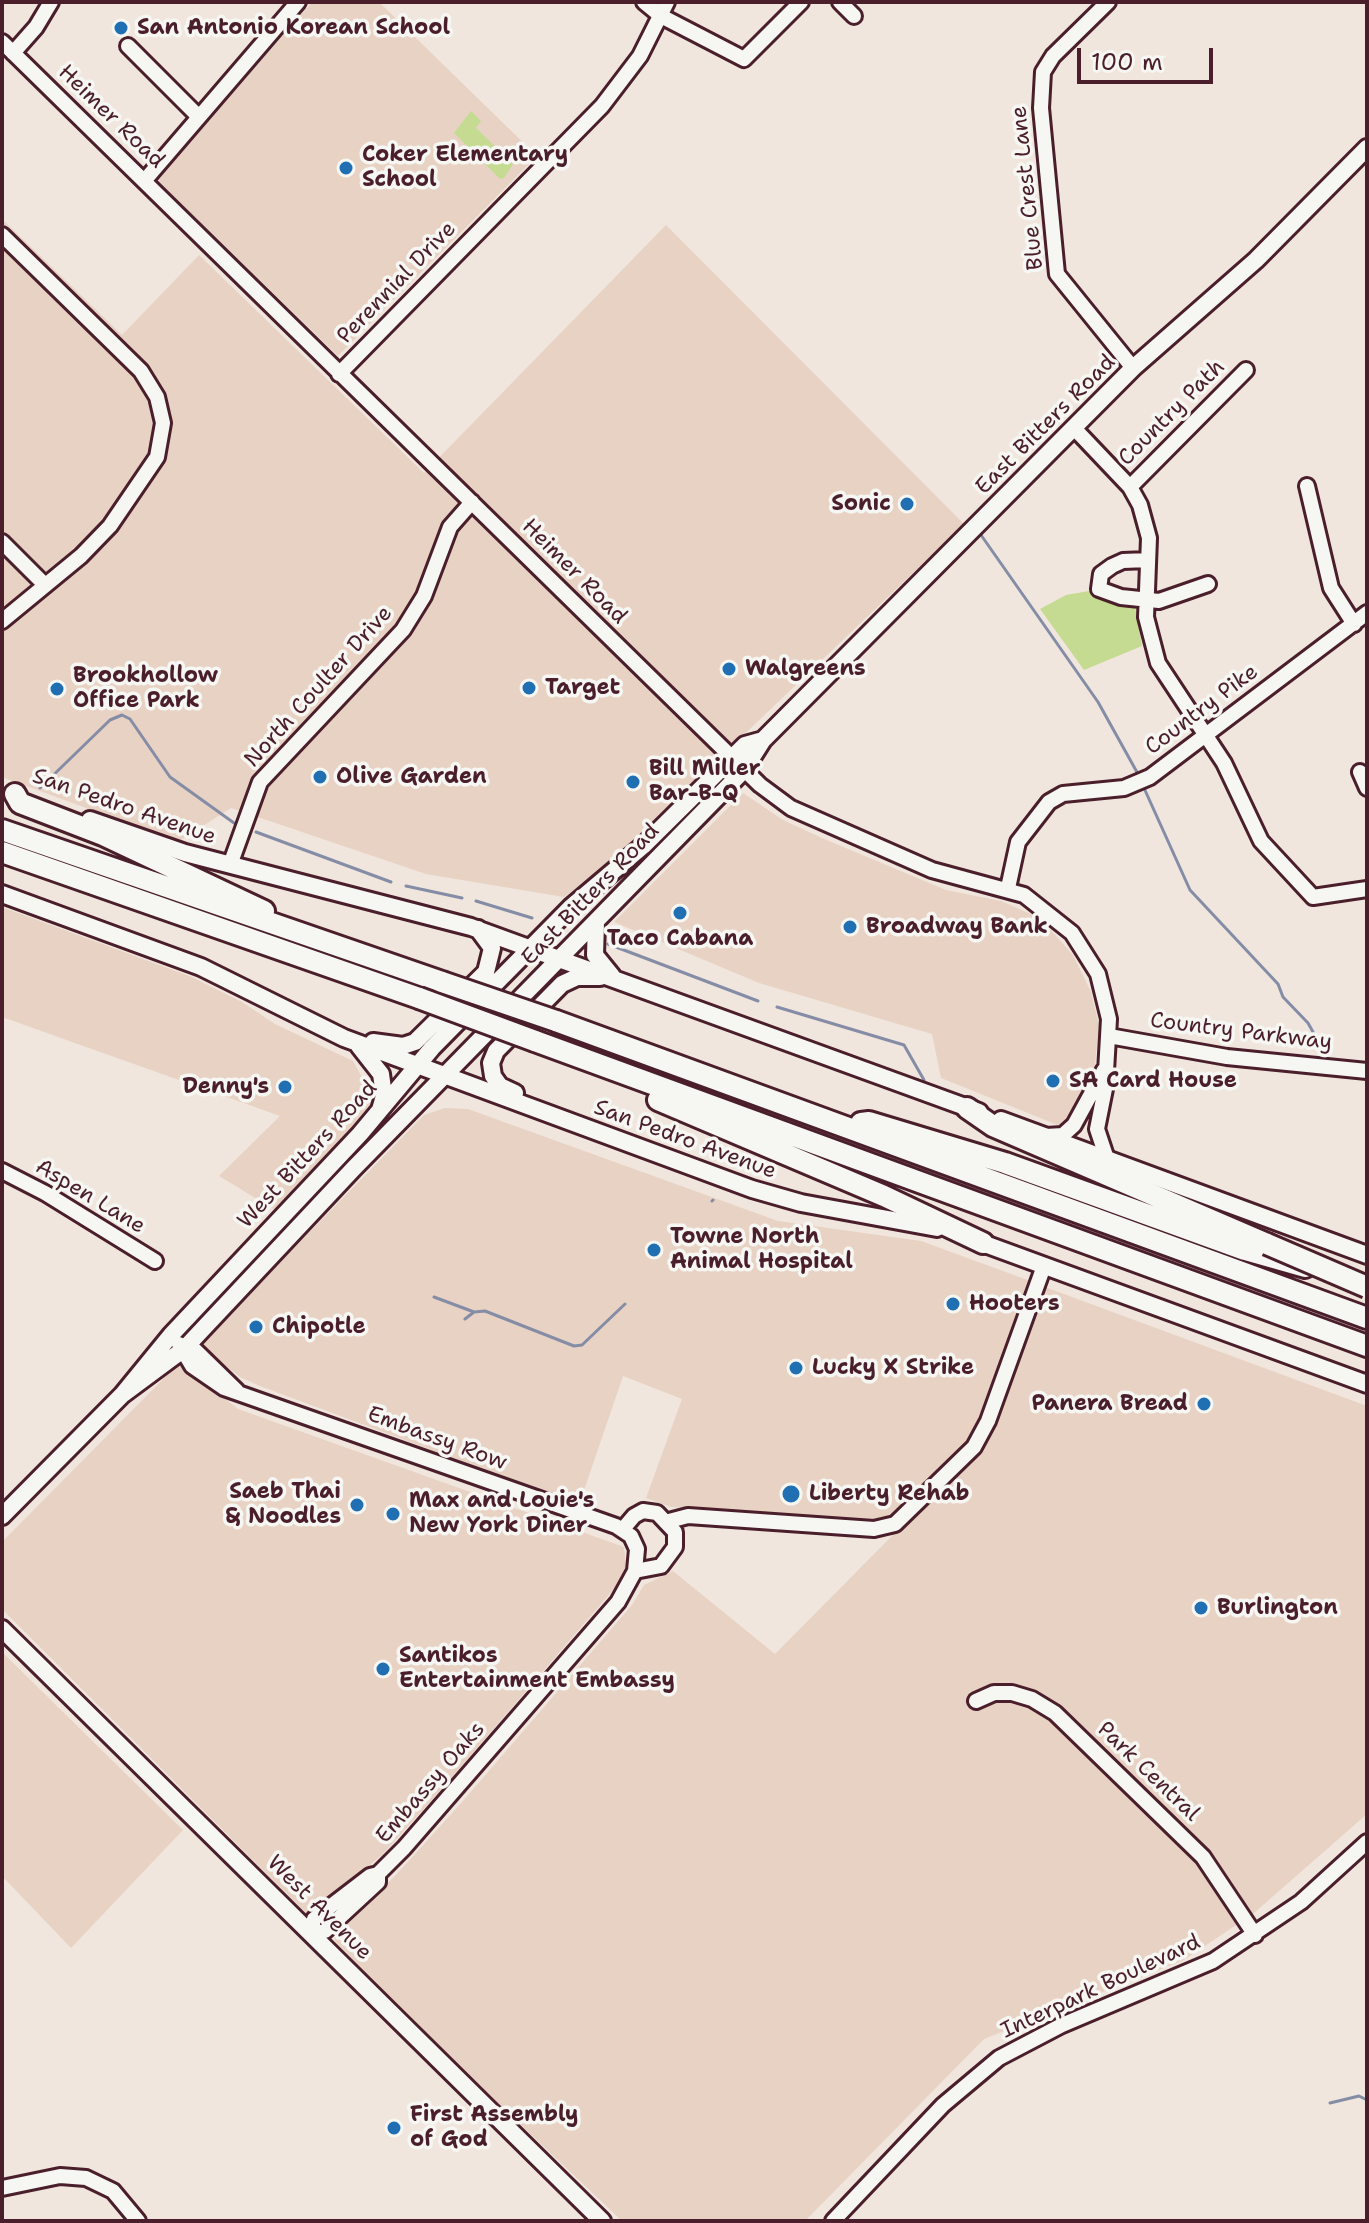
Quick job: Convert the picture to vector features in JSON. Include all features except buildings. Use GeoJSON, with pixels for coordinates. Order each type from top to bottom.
{"type":"FeatureCollection","features":[{"type":"Feature","properties":{"kind":"highway"},"geometry":{"type":"LineString","coordinates":[[9,791],[20,803],[120,843],[251,904],[313,938]]}},
{"type":"Feature","properties":{"kind":"highway"},"geometry":{"type":"LineString","coordinates":[[2,830],[556,1021],[1367,1318]]}},
{"type":"Feature","properties":{"kind":"highway"},"geometry":{"type":"LineString","coordinates":[[2,852],[419,998],[1367,1346]]}},
{"type":"Feature","properties":{"kind":"highway"},"geometry":{"type":"LineString","coordinates":[[2,860],[31,863]]}},
{"type":"Feature","properties":{"kind":"highway"},"geometry":{"type":"LineString","coordinates":[[566,1052],[640,1092],[803,1165],[884,1196],[983,1243]]}},
{"type":"Feature","properties":{"kind":"highway"},"geometry":{"type":"LineString","coordinates":[[967,1108],[993,1126],[1367,1286]]}},
{"type":"Feature","properties":{"kind":"highway"},"geometry":{"type":"LineString","coordinates":[[843,1126],[869,1122],[978,1154],[1245,1250],[1367,1286]]}},
{"type":"Feature","properties":{"kind":"main road","name":"East Bitters Road"},"geometry":{"type":"LineString","coordinates":[[444,1076],[596,923],[738,764],[745,745],[763,740],[1133,368],[1256,260],[1367,148]]}},
{"type":"Feature","properties":{"kind":"main road","name":"East Bitters Road"},"geometry":{"type":"LineString","coordinates":[[531,948],[738,764]]}},
{"type":"Feature","properties":{"kind":"main road","name":"San Pedro Avenue"},"geometry":{"type":"LineString","coordinates":[[9,791],[169,849],[478,929],[1367,1255]]}},
{"type":"Feature","properties":{"kind":"main road","name":"San Pedro Avenue"},"geometry":{"type":"LineString","coordinates":[[2,894],[201,967],[344,1038],[774,1196],[916,1222],[983,1243],[1367,1384]]}},
{"type":"Feature","properties":{"kind":"main road"},"geometry":{"type":"LineString","coordinates":[[596,923],[595,955],[613,978]]}},
{"type":"Feature","properties":{"kind":"main road"},"geometry":{"type":"LineString","coordinates":[[344,1038],[403,1046],[420,1038],[489,966],[492,948],[478,929]]}},
{"type":"Feature","properties":{"kind":"main road","name":"West Bitters Road"},"geometry":{"type":"LineString","coordinates":[[2,1516],[122,1395],[171,1335],[377,1114],[417,1066],[531,948]]}},
{"type":"Feature","properties":{"kind":"main road"},"geometry":{"type":"LineString","coordinates":[[536,1110],[526,1097],[496,1081],[491,1065],[494,1053],[562,984],[580,976],[613,978]]}},
{"type":"Feature","properties":{"kind":"main road"},"geometry":{"type":"LineString","coordinates":[[344,1038],[367,1052],[380,1070],[384,1096],[377,1114]]}},
{"type":"Feature","properties":{"kind":"main road","name":"West Bitters Road"},"geometry":{"type":"LineString","coordinates":[[122,1395],[184,1349],[444,1076]]}},
{"type":"Feature","properties":{"kind":"main road","name":"West Avenue"},"geometry":{"type":"LineString","coordinates":[[2,1629],[602,2221]]}},
{"type":"Feature","properties":{"kind":"street"},"geometry":{"type":"LineString","coordinates":[[7,48],[36,27],[51,2]]}},
{"type":"Feature","properties":{"kind":"street"},"geometry":{"type":"LineString","coordinates":[[644,2],[664,9],[744,59],[801,2]]}},
{"type":"Feature","properties":{"kind":"street"},"geometry":{"type":"LineString","coordinates":[[840,2],[854,16]]}},
{"type":"Feature","properties":{"kind":"street","name":"Blue Crest Lane"},"geometry":{"type":"LineString","coordinates":[[1108,2],[1053,56],[1043,72],[1041,108],[1057,274],[1133,368]]}},
{"type":"Feature","properties":{"kind":"street"},"geometry":{"type":"LineString","coordinates":[[145,180],[291,5]]}},
{"type":"Feature","properties":{"kind":"street","name":"Perennial Drive"},"geometry":{"type":"LineString","coordinates":[[339,374],[602,106],[640,56],[664,9]]}},
{"type":"Feature","properties":{"kind":"street"},"geometry":{"type":"LineString","coordinates":[[128,46],[199,117]]}},
{"type":"Feature","properties":{"kind":"street","name":"Heimer Road"},"geometry":{"type":"LineString","coordinates":[[7,48],[738,764],[791,808],[932,870],[1008,888],[1049,911],[1081,944],[1103,989],[1109,1036],[1097,1129],[1107,1159]]}},
{"type":"Feature","properties":{"kind":"street"},"geometry":{"type":"LineString","coordinates":[[2,235],[141,371],[162,410],[157,457],[136,492],[110,526],[81,556],[2,621]]}},
{"type":"Feature","properties":{"kind":"street","name":"Country Path"},"geometry":{"type":"LineString","coordinates":[[1130,487],[1246,370]]}},
{"type":"Feature","properties":{"kind":"street"},"geometry":{"type":"LineString","coordinates":[[1074,428],[1130,487],[1145,517],[1148,632],[1158,663],[1224,763],[1261,841],[1292,878],[1313,897],[1367,889]]}},
{"type":"Feature","properties":{"kind":"street"},"geometry":{"type":"LineString","coordinates":[[1307,486],[1331,588],[1354,624]]}},
{"type":"Feature","properties":{"kind":"street","name":"North Coulter Drive"},"geometry":{"type":"LineString","coordinates":[[230,865],[260,782],[403,630],[424,596],[450,527],[472,502]]}},
{"type":"Feature","properties":{"kind":"street"},"geometry":{"type":"LineString","coordinates":[[2,542],[44,584]]}},
{"type":"Feature","properties":{"kind":"street"},"geometry":{"type":"LineString","coordinates":[[1148,560],[1123,561],[1101,574],[1099,589],[1105,594],[1167,601],[1208,584]]}},
{"type":"Feature","properties":{"kind":"street","name":"Country Pike"},"geometry":{"type":"LineString","coordinates":[[1008,888],[1018,842],[1049,802],[1063,794],[1124,788],[1150,777],[1367,613]]}},
{"type":"Feature","properties":{"kind":"street"},"geometry":{"type":"LineString","coordinates":[[1360,772],[1367,788]]}},
{"type":"Feature","properties":{"kind":"street","name":"Country Parkway"},"geometry":{"type":"LineString","coordinates":[[1109,1036],[1227,1057],[1367,1071]]}},
{"type":"Feature","properties":{"kind":"street","name":"Heimer Road"},"geometry":{"type":"LineString","coordinates":[[1044,1135],[1063,1135],[1074,1125],[1104,1070]]}},
{"type":"Feature","properties":{"kind":"street","name":"Aspen Lane"},"geometry":{"type":"LineString","coordinates":[[2,1171],[45,1193],[155,1261]]}},
{"type":"Feature","properties":{"kind":"street"},"geometry":{"type":"LineString","coordinates":[[669,1521],[688,1516],[874,1529],[895,1524],[974,1447],[988,1421],[1044,1266]]}},
{"type":"Feature","properties":{"kind":"street","name":"Embassy Row"},"geometry":{"type":"LineString","coordinates":[[171,1335],[184,1349],[185,1357],[205,1376],[224,1388],[623,1529]]}},
{"type":"Feature","properties":{"kind":"street"},"geometry":{"type":"LineString","coordinates":[[643,1511],[657,1513],[669,1521],[675,1532],[675,1547],[669,1557],[661,1566],[635,1571],[637,1549],[623,1529],[643,1511]]}},
{"type":"Feature","properties":{"kind":"street","name":"Embassy Oaks"},"geometry":{"type":"LineString","coordinates":[[311,1934],[314,1919],[370,1876],[378,1874],[404,1848],[618,1602],[635,1571]]}},
{"type":"Feature","properties":{"kind":"street","name":"Park Central"},"geometry":{"type":"LineString","coordinates":[[976,1701],[994,1693],[1012,1693],[1032,1699],[1055,1713],[1203,1857],[1255,1935]]}},
{"type":"Feature","properties":{"kind":"street","name":"Interpark Boulevard"},"geometry":{"type":"LineString","coordinates":[[833,2221],[943,2105],[999,2058],[1062,2025],[1213,1961],[1301,1902],[1367,1842]]}},
{"type":"Feature","properties":{"kind":"street"},"geometry":{"type":"LineString","coordinates":[[2,2188],[50,2177],[86,2178],[113,2191],[138,2221]]}},
{"type":"Feature","properties":{"kind":"shaded area","name":"Coker Elementary School"},"geometry":{"type":"Polygon","coordinates":[[[312,2],[379,2],[537,156],[338,356],[157,180],[312,2]]]}},
{"type":"Feature","properties":{"kind":"shaded area"},"geometry":{"type":"Polygon","coordinates":[[[2,219],[122,335],[199,255],[424,473],[666,225],[964,524],[611,862],[564,897],[426,874],[231,808],[178,842],[2,777],[2,219]]]}},
{"type":"Feature","properties":{"kind":"shaded area"},"geometry":{"type":"Polygon","coordinates":[[[743,793],[783,820],[822,838],[946,890],[1001,901],[1040,918],[1073,955],[1091,992],[1099,1025],[1095,1065],[1071,1116],[1060,1126],[941,1078],[932,1034],[759,983],[614,922],[743,793]]]}},
{"type":"Feature","properties":{"kind":"shaded area"},"geometry":{"type":"Polygon","coordinates":[[[2,907],[192,977],[242,1002],[275,1024],[353,1061],[373,1097],[371,1107],[275,1210],[219,1176],[280,1116],[2,1017],[2,907]]]}},
{"type":"Feature","properties":{"kind":"shaded area"},"geometry":{"type":"Polygon","coordinates":[[[445,1108],[468,1109],[778,1221],[921,1241],[1033,1282],[971,1438],[890,1516],[871,1521],[671,1507],[646,1498],[682,1399],[623,1376],[579,1505],[260,1386],[240,1377],[205,1350],[204,1340],[424,1115],[445,1108]]]}},
{"type":"Feature","properties":{"kind":"shaded area"},"geometry":{"type":"Polygon","coordinates":[[[1045,1287],[1367,1406],[1367,1814],[1254,1913],[1184,1960],[984,2039],[805,2221],[622,2221],[441,2049],[335,1941],[335,1934],[396,1875],[463,1801],[632,1605],[644,1585],[673,1571],[775,1654],[987,1440],[1045,1287]]]}},
{"type":"Feature","properties":{"kind":"shaded area"},"geometry":{"type":"Polygon","coordinates":[[[180,1362],[238,1409],[624,1547],[626,1565],[620,1582],[382,1855],[308,1915],[2,1609],[2,1542],[180,1362]]]}},
{"type":"Feature","properties":{"kind":"shaded area"},"geometry":{"type":"Polygon","coordinates":[[[2,1652],[183,1830],[71,1948],[2,1876],[2,1652]]]}},
{"type":"Feature","properties":{"kind":"green space"},"geometry":{"type":"Polygon","coordinates":[[[471,111],[481,121],[476,128],[513,164],[504,178],[500,179],[454,133],[471,111]]]}},
{"type":"Feature","properties":{"kind":"green space"},"geometry":{"type":"Polygon","coordinates":[[[1089,591],[1135,607],[1142,646],[1084,670],[1040,609],[1066,595],[1089,591]]]}},
{"type":"Feature","properties":{"kind":"waterway"},"geometry":{"type":"LineString","coordinates":[[981,535],[1098,702],[1138,774]]}},
{"type":"Feature","properties":{"kind":"waterway"},"geometry":{"type":"LineString","coordinates":[[40,788],[110,720],[122,715],[130,719],[170,777],[234,823]]}},
{"type":"Feature","properties":{"kind":"waterway"},"geometry":{"type":"LineString","coordinates":[[1144,788],[1190,890],[1278,984],[1283,997],[1308,1023],[1323,1050]]}},
{"type":"Feature","properties":{"kind":"waterway"},"geometry":{"type":"LineString","coordinates":[[256,832],[391,882]]}},
{"type":"Feature","properties":{"kind":"waterway"},"geometry":{"type":"LineString","coordinates":[[406,886],[462,898]]}},
{"type":"Feature","properties":{"kind":"waterway"},"geometry":{"type":"LineString","coordinates":[[476,901],[532,918]]}},
{"type":"Feature","properties":{"kind":"waterway"},"geometry":{"type":"LineString","coordinates":[[608,944],[758,1001]]}},
{"type":"Feature","properties":{"kind":"waterway"},"geometry":{"type":"LineString","coordinates":[[777,1007],[904,1045],[924,1080]]}},
{"type":"Feature","properties":{"kind":"waterway"},"geometry":{"type":"LineString","coordinates":[[434,1297],[474,1312],[485,1311],[574,1346],[582,1345],[625,1304]]}},
{"type":"Feature","properties":{"kind":"waterway"},"geometry":{"type":"LineString","coordinates":[[465,1319],[474,1312]]}},
{"type":"Feature","properties":{"kind":"waterway"},"geometry":{"type":"LineString","coordinates":[[1330,2103],[1359,2096],[1367,2100]]}},
{"type":"Feature","properties":{"kind":"place","name":"San Antonio Korean School"},"geometry":{"type":"Point","coordinates":[121,28]}},
{"type":"Feature","properties":{"kind":"place","name":"Coker Elementary School"},"geometry":{"type":"Point","coordinates":[346,168]}},
{"type":"Feature","properties":{"kind":"place","name":"Sonic"},"geometry":{"type":"Point","coordinates":[907,504]}},
{"type":"Feature","properties":{"kind":"place","name":"Walgreens"},"geometry":{"type":"Point","coordinates":[729,669]}},
{"type":"Feature","properties":{"kind":"place","name":"Target"},"geometry":{"type":"Point","coordinates":[529,688]}},
{"type":"Feature","properties":{"kind":"place","name":"Brookhollow Office Park"},"geometry":{"type":"Point","coordinates":[57,689]}},
{"type":"Feature","properties":{"kind":"place","name":"Olive Garden"},"geometry":{"type":"Point","coordinates":[320,777]}},
{"type":"Feature","properties":{"kind":"place","name":"Bill Miller Bar-B-Q"},"geometry":{"type":"Point","coordinates":[633,782]}},
{"type":"Feature","properties":{"kind":"place","name":"Taco Cabana"},"geometry":{"type":"Point","coordinates":[680,913]}},
{"type":"Feature","properties":{"kind":"place","name":"Broadway Bank"},"geometry":{"type":"Point","coordinates":[850,927]}},
{"type":"Feature","properties":{"kind":"place","name":"SA Card House"},"geometry":{"type":"Point","coordinates":[1053,1081]}},
{"type":"Feature","properties":{"kind":"place","name":"Denny's"},"geometry":{"type":"Point","coordinates":[285,1087]}},
{"type":"Feature","properties":{"kind":"place","name":"Towne North Animal Hospital"},"geometry":{"type":"Point","coordinates":[654,1250]}},
{"type":"Feature","properties":{"kind":"place","name":"Hooters"},"geometry":{"type":"Point","coordinates":[953,1304]}},
{"type":"Feature","properties":{"kind":"place","name":"Chipotle"},"geometry":{"type":"Point","coordinates":[256,1327]}},
{"type":"Feature","properties":{"kind":"place","name":"Lucky X Strike"},"geometry":{"type":"Point","coordinates":[796,1368]}},
{"type":"Feature","properties":{"kind":"place","name":"Panera Bread"},"geometry":{"type":"Point","coordinates":[1204,1404]}},
{"type":"Feature","properties":{"kind":"place","name":"Liberty Rehab"},"geometry":{"type":"Point","coordinates":[791,1494]}},
{"type":"Feature","properties":{"kind":"place","name":"Saeb Thai & Noodles"},"geometry":{"type":"Point","coordinates":[357,1505]}},
{"type":"Feature","properties":{"kind":"place","name":"Max and Louie's New York Diner"},"geometry":{"type":"Point","coordinates":[393,1514]}},
{"type":"Feature","properties":{"kind":"place","name":"Burlington"},"geometry":{"type":"Point","coordinates":[1201,1608]}},
{"type":"Feature","properties":{"kind":"place","name":"Santikos Entertainment Embassy"},"geometry":{"type":"Point","coordinates":[383,1669]}},
{"type":"Feature","properties":{"kind":"place","name":"First Assembly of God"},"geometry":{"type":"Point","coordinates":[394,2128]}}]}
